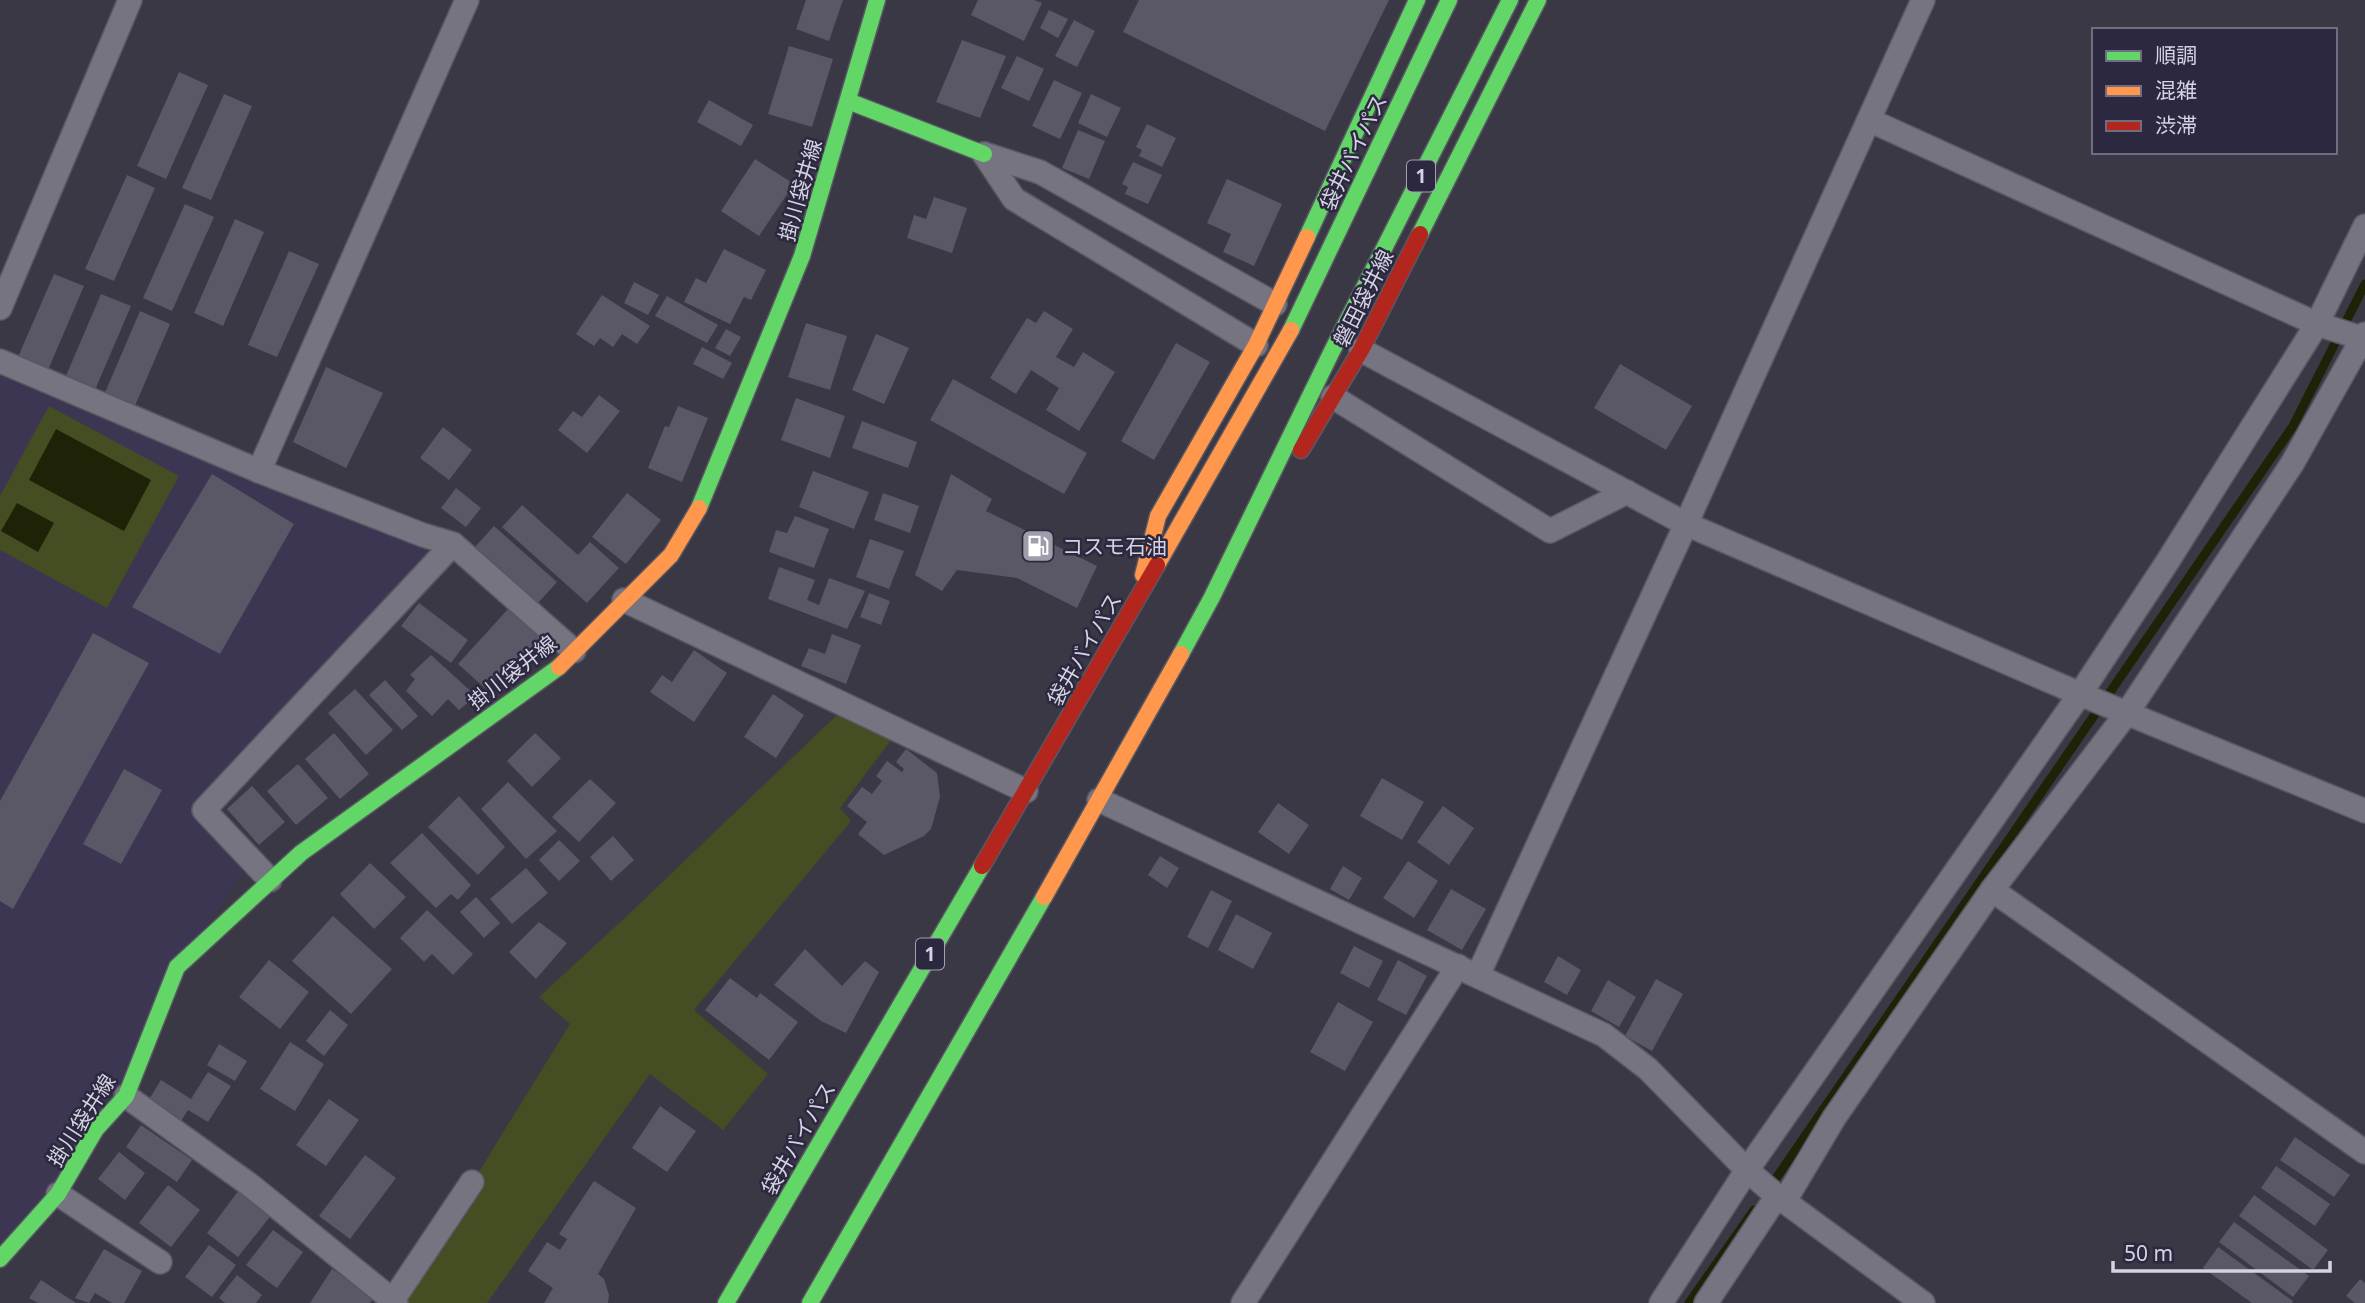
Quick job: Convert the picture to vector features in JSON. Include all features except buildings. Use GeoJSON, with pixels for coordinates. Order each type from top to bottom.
{"type":"FeatureCollection","features":[{"type":"Feature","properties":{"kind":"main road","name":"掛川袋井線"},"geometry":{"type":"LineString","coordinates":[[2,1253],[58,1194],[96,1129],[126,1096],[177,967],[301,853],[556,669],[671,555],[698,512],[802,256],[877,0]]}},
{"type":"Feature","properties":{"kind":"main road"},"geometry":{"type":"LineString","coordinates":[[1135,604],[1158,516],[1256,345],[1417,0]]}},
{"type":"Feature","properties":{"kind":"main road","name":"袋井バイパス"},"geometry":{"type":"LineString","coordinates":[[726,1303],[1135,604],[1288,336],[1450,0]]}},
{"type":"Feature","properties":{"kind":"main road","name":"1"},"geometry":{"type":"LineString","coordinates":[[810,1303],[1099,800],[1208,604],[1510,0]]}},
{"type":"Feature","properties":{"kind":"main road","name":"磐田袋井線"},"geometry":{"type":"LineString","coordinates":[[1208,604],[1361,350],[1538,0]]}},
{"type":"Feature","properties":{"kind":"main road"},"geometry":{"type":"LineString","coordinates":[[848,101],[984,154]]}},
{"type":"Feature","properties":{"kind":"street"},"geometry":{"type":"LineString","coordinates":[[0,308],[130,0]]}},
{"type":"Feature","properties":{"kind":"street"},"geometry":{"type":"LineString","coordinates":[[259,471],[467,0]]}},
{"type":"Feature","properties":{"kind":"street"},"geometry":{"type":"LineString","coordinates":[[1242,1303],[1468,971],[1686,524],[1923,0]]}},
{"type":"Feature","properties":{"kind":"street"},"geometry":{"type":"LineString","coordinates":[[1706,1303],[1992,890],[2123,712],[2292,464],[2362,337],[2321,325],[1869,120]]}},
{"type":"Feature","properties":{"kind":"street"},"geometry":{"type":"LineString","coordinates":[[984,154],[1040,172],[1275,303]]}},
{"type":"Feature","properties":{"kind":"street"},"geometry":{"type":"LineString","coordinates":[[984,154],[1014,199],[1256,345]]}},
{"type":"Feature","properties":{"kind":"street"},"geometry":{"type":"LineString","coordinates":[[1661,1303],[1747,1170],[2087,697],[2321,325],[2365,226]]}},
{"type":"Feature","properties":{"kind":"street"},"geometry":{"type":"LineString","coordinates":[[1361,350],[1686,524],[2087,697],[2365,811]]}},
{"type":"Feature","properties":{"kind":"street"},"geometry":{"type":"LineString","coordinates":[[0,361],[259,471],[423,535],[453,544],[574,651]]}},
{"type":"Feature","properties":{"kind":"street"},"geometry":{"type":"LineString","coordinates":[[1333,397],[1550,531],[1627,492]]}},
{"type":"Feature","properties":{"kind":"street"},"geometry":{"type":"LineString","coordinates":[[270,880],[204,810],[453,544]]}},
{"type":"Feature","properties":{"kind":"street"},"geometry":{"type":"LineString","coordinates":[[624,600],[1026,790]]}},
{"type":"Feature","properties":{"kind":"street"},"geometry":{"type":"LineString","coordinates":[[1099,800],[1604,1035],[1648,1069],[1747,1170],[1780,1199],[1923,1303]]}},
{"type":"Feature","properties":{"kind":"street"},"geometry":{"type":"LineString","coordinates":[[1992,890],[2365,1152]]}},
{"type":"Feature","properties":{"kind":"street"},"geometry":{"type":"LineString","coordinates":[[126,1096],[250,1185],[393,1302],[472,1182]]}},
{"type":"Feature","properties":{"kind":"street"},"geometry":{"type":"LineString","coordinates":[[58,1194],[160,1262]]}},
{"type":"Feature","properties":{"kind":"shaded area"},"geometry":{"type":"Polygon","coordinates":[[[0,373],[446,544],[204,810],[244,873],[177,967],[126,1096],[0,1248],[0,373]]]}},
{"type":"Feature","properties":{"kind":"shaded area"},"geometry":{"type":"Polygon","coordinates":[[[49,406],[179,476],[107,608],[0,550],[0,496],[49,406]]]}},
{"type":"Feature","properties":{"kind":"shaded area"},"geometry":{"type":"Polygon","coordinates":[[[56,429],[151,480],[124,531],[29,480],[56,429]]]}},
{"type":"Feature","properties":{"kind":"shaded area"},"geometry":{"type":"Polygon","coordinates":[[[17,503],[54,523],[38,552],[1,531],[17,503]]]}},
{"type":"Feature","properties":{"kind":"shaded area"},"geometry":{"type":"Polygon","coordinates":[[[838,714],[894,736],[840,808],[851,821],[694,1010],[768,1074],[723,1130],[650,1074],[487,1303],[398,1303],[570,1024],[539,997],[838,714]]]}},
{"type":"Feature","properties":{"kind":"waterway"},"geometry":{"type":"LineString","coordinates":[[1770,1187],[2293,426],[2365,284]]}},
{"type":"Feature","properties":{"kind":"waterway"},"geometry":{"type":"LineString","coordinates":[[1689,1303],[1754,1210]]}},
{"type":"Feature","properties":{"kind":"traffic: fast"},"geometry":{"type":"LineString","coordinates":[[699,508],[802,256],[877,0]]}},
{"type":"Feature","properties":{"kind":"traffic: fast"},"geometry":{"type":"LineString","coordinates":[[1307,237],[1417,0]]}},
{"type":"Feature","properties":{"kind":"traffic: fast"},"geometry":{"type":"LineString","coordinates":[[1291,330],[1449,0]]}},
{"type":"Feature","properties":{"kind":"traffic: fast"},"geometry":{"type":"LineString","coordinates":[[1181,654],[1510,0]]}},
{"type":"Feature","properties":{"kind":"traffic: fast"},"geometry":{"type":"LineString","coordinates":[[1420,234],[1538,0]]}},
{"type":"Feature","properties":{"kind":"traffic: fast"},"geometry":{"type":"LineString","coordinates":[[848,101],[984,154]]}},
{"type":"Feature","properties":{"kind":"traffic: fast"},"geometry":{"type":"LineString","coordinates":[[0,1259],[58,1194],[96,1129],[126,1096],[177,967],[301,853],[559,667]]}},
{"type":"Feature","properties":{"kind":"traffic: fast"},"geometry":{"type":"LineString","coordinates":[[726,1303],[982,866]]}},
{"type":"Feature","properties":{"kind":"traffic: fast"},"geometry":{"type":"LineString","coordinates":[[810,1303],[1044,897]]}},
{"type":"Feature","properties":{"kind":"traffic: slow"},"geometry":{"type":"LineString","coordinates":[[1143,575],[1158,516],[1256,345],[1307,237]]}},
{"type":"Feature","properties":{"kind":"traffic: slow"},"geometry":{"type":"LineString","coordinates":[[1157,565],[1291,330]]}},
{"type":"Feature","properties":{"kind":"traffic: slow"},"geometry":{"type":"LineString","coordinates":[[559,667],[671,555],[699,508]]}},
{"type":"Feature","properties":{"kind":"traffic: slow"},"geometry":{"type":"LineString","coordinates":[[1044,897],[1181,654]]}},
{"type":"Feature","properties":{"kind":"traffic: jam"},"geometry":{"type":"LineString","coordinates":[[1301,450],[1361,350],[1420,234]]}},
{"type":"Feature","properties":{"kind":"traffic: jam"},"geometry":{"type":"LineString","coordinates":[[982,866],[1157,565]]}},
{"type":"Feature","properties":{"kind":"place","name":"コスモ石油"},"geometry":{"type":"Point","coordinates":[1038,546]}}]}
